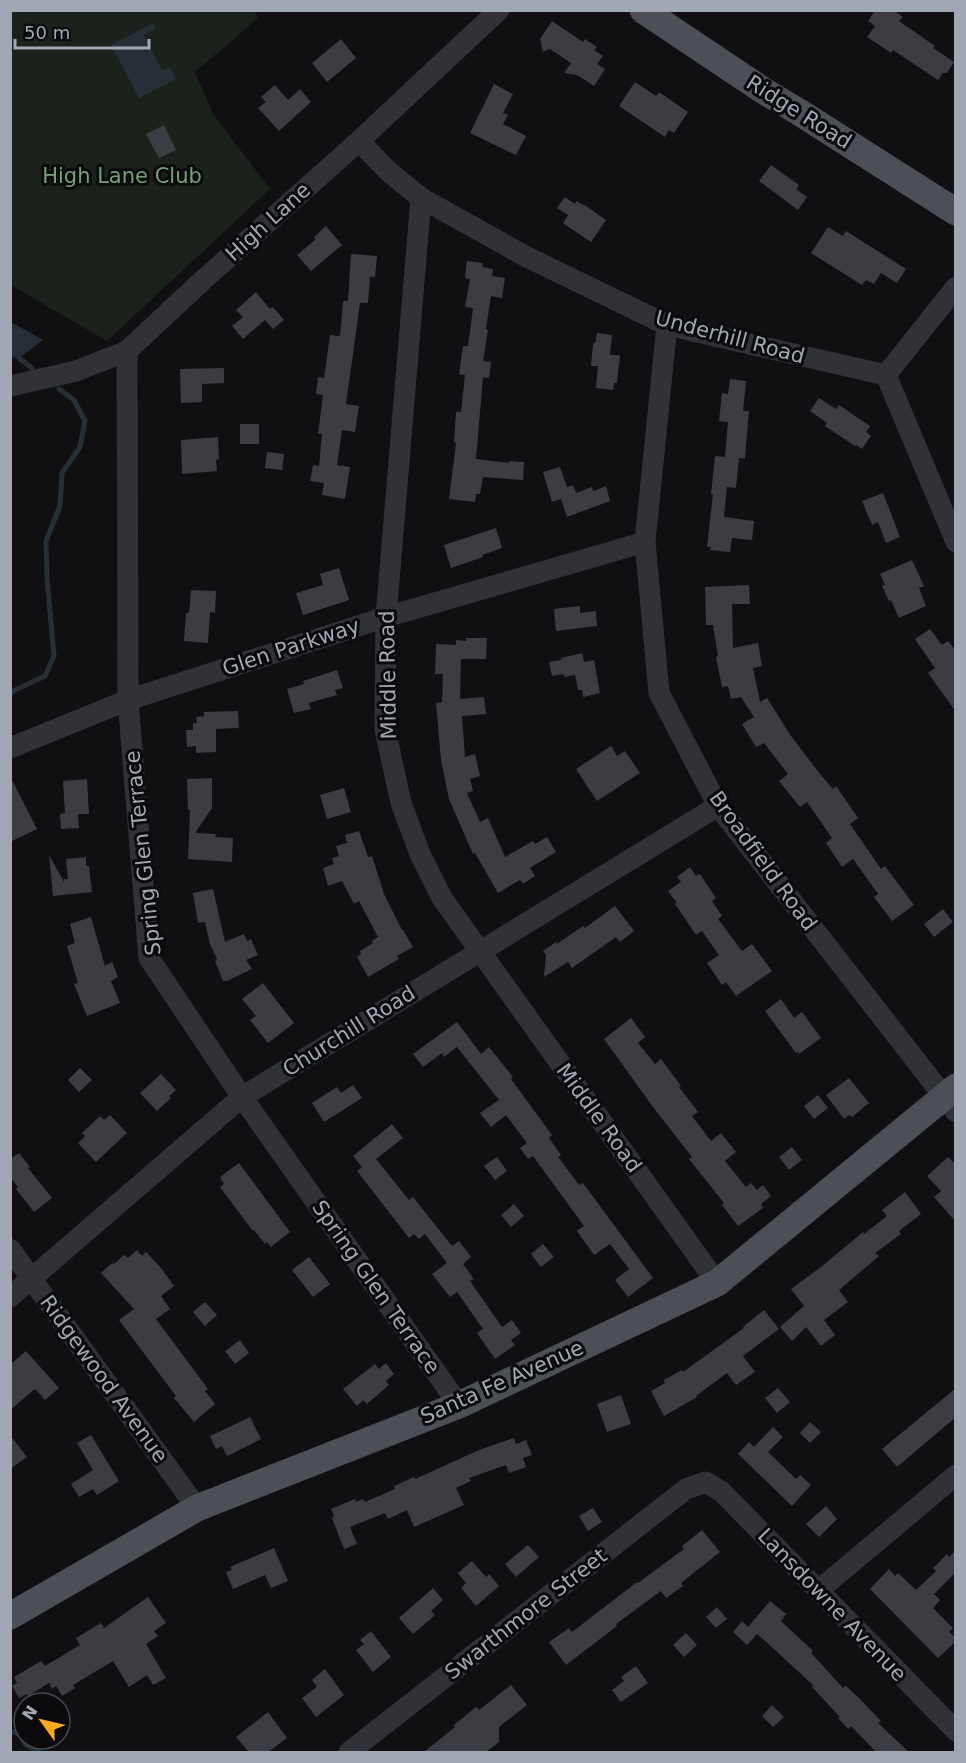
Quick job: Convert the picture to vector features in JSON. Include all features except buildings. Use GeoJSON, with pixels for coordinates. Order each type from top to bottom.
{"type":"FeatureCollection","features":[{"type":"Feature","properties":{"kind":"main road","name":"Ridge Road"},"geometry":{"type":"LineString","coordinates":[[643,10],[764,91],[956,212]]}},
{"type":"Feature","properties":{"kind":"main road","name":"Santa Fe Avenue"},"geometry":{"type":"LineString","coordinates":[[10,1616],[197,1508],[459,1405],[717,1283],[951,1099]]}},
{"type":"Feature","properties":{"kind":"street","name":"High Lane"},"geometry":{"type":"LineString","coordinates":[[10,386],[76,371],[127,351],[359,141],[499,10]]}},
{"type":"Feature","properties":{"kind":"street"},"geometry":{"type":"LineString","coordinates":[[359,141],[388,171],[421,198]]}},
{"type":"Feature","properties":{"kind":"street","name":"Underhill Road"},"geometry":{"type":"LineString","coordinates":[[421,198],[525,256],[667,325],[886,375]]}},
{"type":"Feature","properties":{"kind":"street","name":"Middle Road"},"geometry":{"type":"LineString","coordinates":[[421,198],[386,617],[385,729],[401,803],[420,854],[442,898],[717,1283]]}},
{"type":"Feature","properties":{"kind":"street"},"geometry":{"type":"LineString","coordinates":[[956,288],[886,375],[956,542]]}},
{"type":"Feature","properties":{"kind":"street","name":"Broadfield Road"},"geometry":{"type":"LineString","coordinates":[[667,325],[645,542],[659,693],[718,806],[951,1099]]}},
{"type":"Feature","properties":{"kind":"street","name":"Spring Glen Terrace"},"geometry":{"type":"LineString","coordinates":[[127,351],[128,700],[149,958],[242,1097],[459,1405]]}},
{"type":"Feature","properties":{"kind":"street","name":"Glen Parkway"},"geometry":{"type":"LineString","coordinates":[[10,748],[128,700],[386,617],[645,542]]}},
{"type":"Feature","properties":{"kind":"street","name":"Churchill Road"},"geometry":{"type":"LineString","coordinates":[[10,1297],[242,1097],[718,806]]}},
{"type":"Feature","properties":{"kind":"street","name":"Ridgewood Avenue"},"geometry":{"type":"LineString","coordinates":[[10,1249],[197,1508]]}},
{"type":"Feature","properties":{"kind":"street"},"geometry":{"type":"LineString","coordinates":[[819,1590],[956,1476]]}},
{"type":"Feature","properties":{"kind":"street","name":"Lansdowne Avenue"},"geometry":{"type":"LineString","coordinates":[[706,1482],[722,1492],[956,1731]]}},
{"type":"Feature","properties":{"kind":"street","name":"Swarthmore Street"},"geometry":{"type":"LineString","coordinates":[[350,1752],[686,1489],[706,1482]]}},
{"type":"Feature","properties":{"kind":"green space","name":"High Lane Club"},"geometry":{"type":"Polygon","coordinates":[[[11,11],[254,11],[258,18],[195,72],[213,114],[270,189],[107,341],[11,285],[11,11]]]}},
{"type":"Feature","properties":{"kind":"shaded area"},"geometry":{"type":"Polygon","coordinates":[[[153,23],[156,29],[144,35],[162,70],[170,67],[176,79],[139,98],[111,45],[153,23]]]}},
{"type":"Feature","properties":{"kind":"shaded area"},"geometry":{"type":"Polygon","coordinates":[[[11,322],[43,340],[19,358],[11,357],[11,322]]]}},
{"type":"Feature","properties":{"kind":"waterway"},"geometry":{"type":"LineString","coordinates":[[19,358],[32,368]]}},
{"type":"Feature","properties":{"kind":"waterway"},"geometry":{"type":"LineString","coordinates":[[10,693],[45,676],[54,656],[46,541],[60,506],[62,473],[80,447],[85,421],[74,400],[59,389]]}},
{"type":"Feature","properties":{"kind":"waterway"},"geometry":{"type":"LineString","coordinates":[[10,1731],[20,1734],[25,1744],[39,1752]]}}]}
